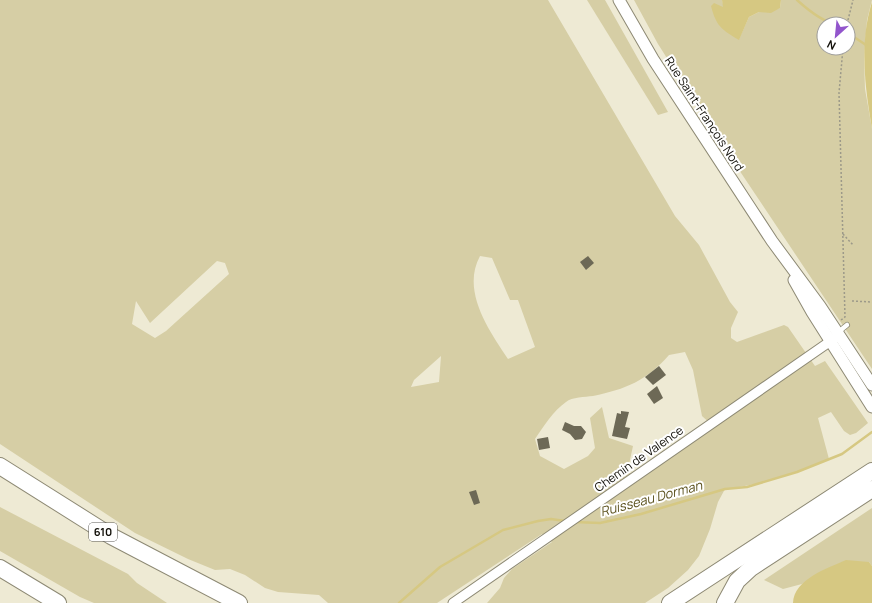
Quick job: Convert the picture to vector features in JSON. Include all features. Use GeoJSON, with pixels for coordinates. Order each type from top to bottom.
{"type":"FeatureCollection","features":[{"type":"Feature","properties":{"kind":"highway","name":"610"},"geometry":{"type":"LineString","coordinates":[[0,466],[111,536],[239,603]]}},
{"type":"Feature","properties":{"kind":"highway"},"geometry":{"type":"LineString","coordinates":[[670,603],[872,471]]}},
{"type":"Feature","properties":{"kind":"highway"},"geometry":{"type":"LineString","coordinates":[[725,603],[737,581],[751,568],[872,490]]}},
{"type":"Feature","properties":{"kind":"highway"},"geometry":{"type":"LineString","coordinates":[[0,568],[58,603]]}},
{"type":"Feature","properties":{"kind":"street","name":"Rue Saint-François Nord"},"geometry":{"type":"LineString","coordinates":[[619,0],[652,59],[772,241],[839,335],[872,385]]}},
{"type":"Feature","properties":{"kind":"street","name":"Rue Saint-François Nord"},"geometry":{"type":"LineString","coordinates":[[772,241],[830,341],[872,407]]}},
{"type":"Feature","properties":{"kind":"street","name":"Chemin de Valence"},"geometry":{"type":"LineString","coordinates":[[453,603],[839,335]]}},
{"type":"Feature","properties":{"kind":"lane"},"geometry":{"type":"LineString","coordinates":[[839,335],[842,329],[847,325]]}},
{"type":"Feature","properties":{"kind":"path"},"geometry":{"type":"LineString","coordinates":[[849,16],[853,0]]}},
{"type":"Feature","properties":{"kind":"path"},"geometry":{"type":"LineString","coordinates":[[837,322],[845,317],[839,93],[842,56]]}},
{"type":"Feature","properties":{"kind":"path"},"geometry":{"type":"LineString","coordinates":[[843,234],[853,245]]}},
{"type":"Feature","properties":{"kind":"path"},"geometry":{"type":"LineString","coordinates":[[852,301],[872,302]]}},
{"type":"Feature","properties":{"kind":"shaded area"},"geometry":{"type":"Polygon","coordinates":[[[0,0],[548,0],[675,216],[699,245],[730,302],[738,312],[731,328],[731,338],[737,342],[784,325],[788,327],[815,366],[825,361],[868,423],[856,433],[850,435],[844,431],[831,412],[818,418],[829,459],[778,478],[752,485],[725,489],[718,502],[710,529],[699,556],[688,570],[668,588],[645,603],[487,603],[500,588],[504,578],[512,569],[552,542],[542,534],[437,603],[328,603],[319,595],[278,592],[265,588],[245,575],[230,569],[215,570],[188,559],[135,533],[0,444],[0,0]],[[480,256],[475,269],[474,283],[480,310],[493,336],[508,359],[535,347],[518,300],[510,300],[492,258],[480,256]],[[217,261],[150,323],[136,301],[132,324],[155,338],[166,331],[229,274],[225,263],[217,261]],[[685,352],[669,355],[644,378],[635,383],[605,393],[572,399],[561,406],[549,419],[535,439],[540,456],[564,469],[588,456],[595,448],[590,418],[602,407],[609,438],[633,446],[628,469],[635,483],[714,427],[702,416],[693,370],[685,352]],[[441,356],[414,380],[411,387],[439,382],[441,356]]]}},
{"type":"Feature","properties":{"kind":"shaded area"},"geometry":{"type":"Polygon","coordinates":[[[587,0],[605,0],[668,112],[658,115],[587,0]]]}},
{"type":"Feature","properties":{"kind":"shaded area"},"geometry":{"type":"Polygon","coordinates":[[[634,0],[722,0],[724,8],[739,39],[749,17],[759,12],[780,8],[781,0],[872,0],[867,20],[864,59],[865,89],[872,129],[872,369],[717,137],[658,44],[634,0]]]}},
{"type":"Feature","properties":{"kind":"shaded area"},"geometry":{"type":"Polygon","coordinates":[[[722,0],[781,0],[780,8],[771,13],[759,12],[749,17],[739,40],[720,27],[715,18],[711,6],[714,3],[723,7],[722,0]]]}},
{"type":"Feature","properties":{"kind":"shaded area"},"geometry":{"type":"Polygon","coordinates":[[[872,2],[872,129],[865,81],[864,49],[868,18],[872,2]]]}},
{"type":"Feature","properties":{"kind":"shaded area"},"geometry":{"type":"Polygon","coordinates":[[[0,507],[128,574],[137,583],[167,603],[94,603],[80,597],[0,551],[0,507]]]}},
{"type":"Feature","properties":{"kind":"shaded area"},"geometry":{"type":"Polygon","coordinates":[[[872,508],[872,566],[869,562],[819,573],[802,584],[783,589],[764,580],[872,508]]]}},
{"type":"Feature","properties":{"kind":"shaded area"},"geometry":{"type":"Polygon","coordinates":[[[846,560],[869,562],[872,566],[872,603],[793,603],[799,587],[805,581],[846,560]]]}},
{"type":"Feature","properties":{"kind":"building"},"geometry":{"type":"Polygon","coordinates":[[[588,256],[594,263],[586,270],[580,262],[588,256]]]}},
{"type":"Feature","properties":{"kind":"building"},"geometry":{"type":"Polygon","coordinates":[[[659,366],[666,375],[653,385],[645,377],[659,366]]]}},
{"type":"Feature","properties":{"kind":"building"},"geometry":{"type":"Polygon","coordinates":[[[657,386],[663,398],[654,404],[647,394],[657,386]]]}},
{"type":"Feature","properties":{"kind":"building"},"geometry":{"type":"Polygon","coordinates":[[[621,411],[629,412],[625,427],[630,428],[627,439],[612,436],[617,413],[621,414],[621,411]]]}},
{"type":"Feature","properties":{"kind":"building"},"geometry":{"type":"Polygon","coordinates":[[[565,422],[574,426],[581,426],[586,432],[582,439],[575,440],[570,434],[562,430],[565,422]]]}},
{"type":"Feature","properties":{"kind":"building"},"geometry":{"type":"Polygon","coordinates":[[[548,437],[550,448],[539,450],[537,439],[548,437]]]}},
{"type":"Feature","properties":{"kind":"building"},"geometry":{"type":"Polygon","coordinates":[[[476,490],[480,503],[474,505],[469,492],[476,490]]]}},
{"type":"Feature","properties":{"kind":"waterway"},"geometry":{"type":"LineString","coordinates":[[797,0],[817,16]]}},
{"type":"Feature","properties":{"kind":"waterway"},"geometry":{"type":"LineString","coordinates":[[856,38],[866,45]]}},
{"type":"Feature","properties":{"kind":"waterway","name":"Ruisseau Dorman"},"geometry":{"type":"LineString","coordinates":[[574,522],[600,523],[641,514],[725,489],[747,487],[797,472],[842,454],[872,432]]}},
{"type":"Feature","properties":{"kind":"waterway","name":"Ruisseau Dorman"},"geometry":{"type":"LineString","coordinates":[[399,603],[440,567],[503,530],[551,519],[565,521]]}}]}
